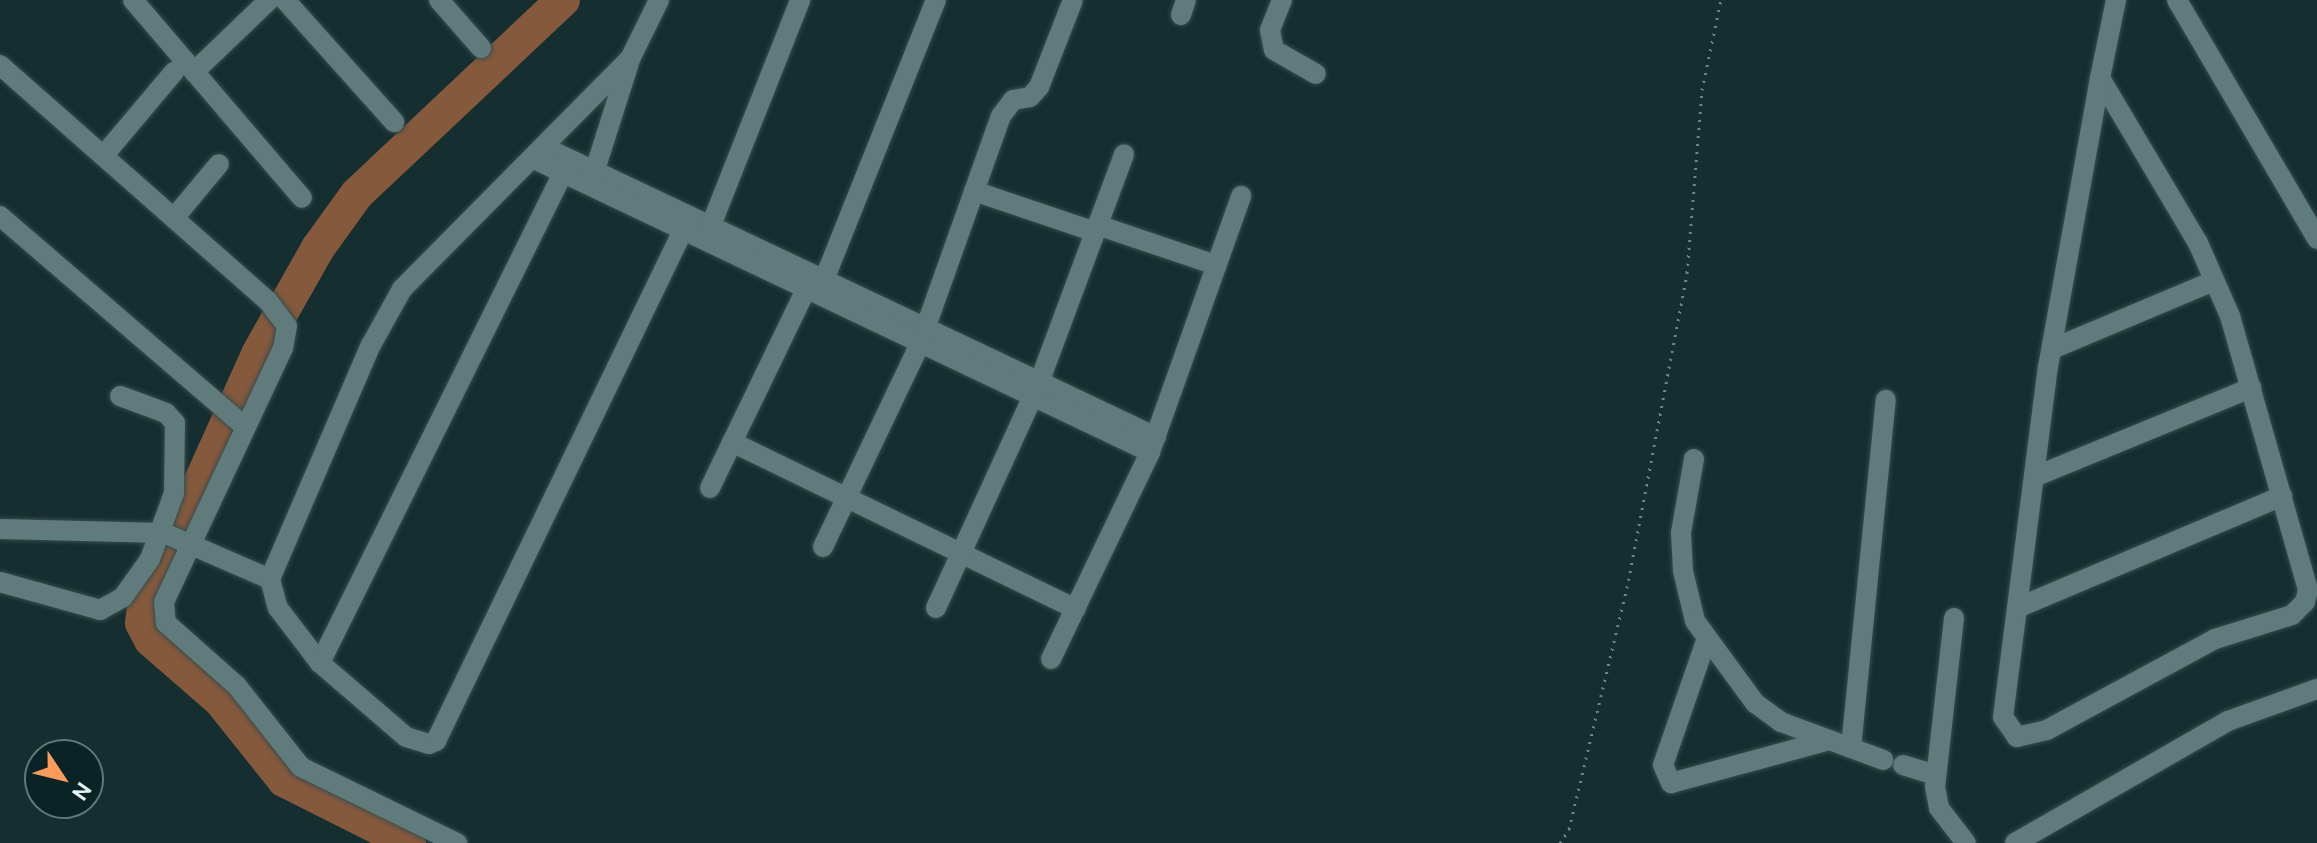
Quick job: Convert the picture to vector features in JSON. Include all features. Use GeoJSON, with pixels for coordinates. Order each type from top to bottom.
{"type":"FeatureCollection","features":[{"type":"Feature","properties":{"kind":"street"},"geometry":{"type":"LineString","coordinates":[[133,0],[184,72],[302,198]]}},
{"type":"Feature","properties":{"kind":"street"},"geometry":{"type":"LineString","coordinates":[[104,155],[184,72],[269,0]]}},
{"type":"Feature","properties":{"kind":"street"},"geometry":{"type":"LineString","coordinates":[[285,0],[394,122]]}},
{"type":"Feature","properties":{"kind":"street"},"geometry":{"type":"LineString","coordinates":[[439,0],[481,48]]}},
{"type":"Feature","properties":{"kind":"street"},"geometry":{"type":"LineString","coordinates":[[595,170],[630,59],[659,0]]}},
{"type":"Feature","properties":{"kind":"street"},"geometry":{"type":"LineString","coordinates":[[708,234],[800,0]]}},
{"type":"Feature","properties":{"kind":"street"},"geometry":{"type":"LineString","coordinates":[[710,488],[815,286],[936,0]]}},
{"type":"Feature","properties":{"kind":"street"},"geometry":{"type":"LineString","coordinates":[[823,547],[848,500],[922,338],[1007,106],[1030,97],[1039,87],[1073,0]]}},
{"type":"Feature","properties":{"kind":"street"},"geometry":{"type":"LineString","coordinates":[[1282,0],[1270,30],[1274,50],[1316,74]]}},
{"type":"Feature","properties":{"kind":"street"},"geometry":{"type":"LineString","coordinates":[[2100,78],[2198,243],[2251,388],[2282,496],[2310,568],[2305,602],[2292,615],[2215,639],[2030,738],[2008,730],[2003,717],[2052,349],[2100,78],[2116,0]]}},
{"type":"Feature","properties":{"kind":"street"},"geometry":{"type":"LineString","coordinates":[[2177,0],[2317,239]]}},
{"type":"Feature","properties":{"kind":"street"},"geometry":{"type":"LineString","coordinates":[[630,59],[402,289],[371,345],[270,579],[278,608],[320,663],[406,737],[429,744],[436,741],[687,223]]}},
{"type":"Feature","properties":{"kind":"street"},"geometry":{"type":"LineString","coordinates":[[0,65],[268,301],[287,326],[283,348],[240,423],[193,543],[164,602],[173,633],[237,686],[301,767],[457,843]]}},
{"type":"Feature","properties":{"kind":"street"},"geometry":{"type":"LineString","coordinates":[[540,153],[922,338],[1153,445]]}},
{"type":"Feature","properties":{"kind":"street"},"geometry":{"type":"LineString","coordinates":[[936,608],[963,555],[1036,390],[1124,154]]}},
{"type":"Feature","properties":{"kind":"street"},"geometry":{"type":"LineString","coordinates":[[174,218],[219,164]]}},
{"type":"Feature","properties":{"kind":"street"},"geometry":{"type":"LineString","coordinates":[[567,166],[595,170],[687,223]]}},
{"type":"Feature","properties":{"kind":"street"},"geometry":{"type":"LineString","coordinates":[[320,663],[567,166]]}},
{"type":"Feature","properties":{"kind":"street"},"geometry":{"type":"LineString","coordinates":[[974,191],[1216,265]]}},
{"type":"Feature","properties":{"kind":"street"},"geometry":{"type":"LineString","coordinates":[[1051,659],[1153,445],[1241,196]]}},
{"type":"Feature","properties":{"kind":"street"},"geometry":{"type":"LineString","coordinates":[[0,216],[240,423]]}},
{"type":"Feature","properties":{"kind":"street"},"geometry":{"type":"LineString","coordinates":[[2052,349],[2214,281]]}},
{"type":"Feature","properties":{"kind":"street"},"geometry":{"type":"LineString","coordinates":[[2034,477],[2251,388]]}},
{"type":"Feature","properties":{"kind":"street"},"geometry":{"type":"LineString","coordinates":[[0,582],[100,610],[123,597],[164,533],[178,466],[175,423],[166,413],[120,396]]}},
{"type":"Feature","properties":{"kind":"street"},"geometry":{"type":"LineString","coordinates":[[1851,748],[1886,400]]}},
{"type":"Feature","properties":{"kind":"street"},"geometry":{"type":"LineString","coordinates":[[732,442],[1076,609]]}},
{"type":"Feature","properties":{"kind":"street"},"geometry":{"type":"LineString","coordinates":[[1694,459],[1681,533],[1683,571],[1695,621],[1755,703],[1781,722],[1893,763],[1936,775]]}},
{"type":"Feature","properties":{"kind":"street"},"geometry":{"type":"LineString","coordinates":[[2017,608],[2282,496]]}},
{"type":"Feature","properties":{"kind":"street"},"geometry":{"type":"LineString","coordinates":[[0,529],[164,533],[270,579]]}},
{"type":"Feature","properties":{"kind":"street"},"geometry":{"type":"LineString","coordinates":[[1954,618],[1936,775],[1939,808],[1966,843]]}},
{"type":"Feature","properties":{"kind":"street"},"geometry":{"type":"LineString","coordinates":[[1707,638],[1663,765],[1671,783],[1829,740]]}},
{"type":"Feature","properties":{"kind":"street"},"geometry":{"type":"LineString","coordinates":[[2015,843],[2044,837],[2228,721],[2317,689]]}},
{"type":"Feature","properties":{"kind":"path"},"geometry":{"type":"LineString","coordinates":[[1560,843],[1569,829],[1627,588],[1687,273],[1702,90],[1721,0]]}},
{"type":"Feature","properties":{"kind":"waterway"},"geometry":{"type":"LineString","coordinates":[[409,843],[284,780],[221,701],[151,640],[142,623],[144,607],[258,354],[318,248],[357,194],[563,0]]}}]}
